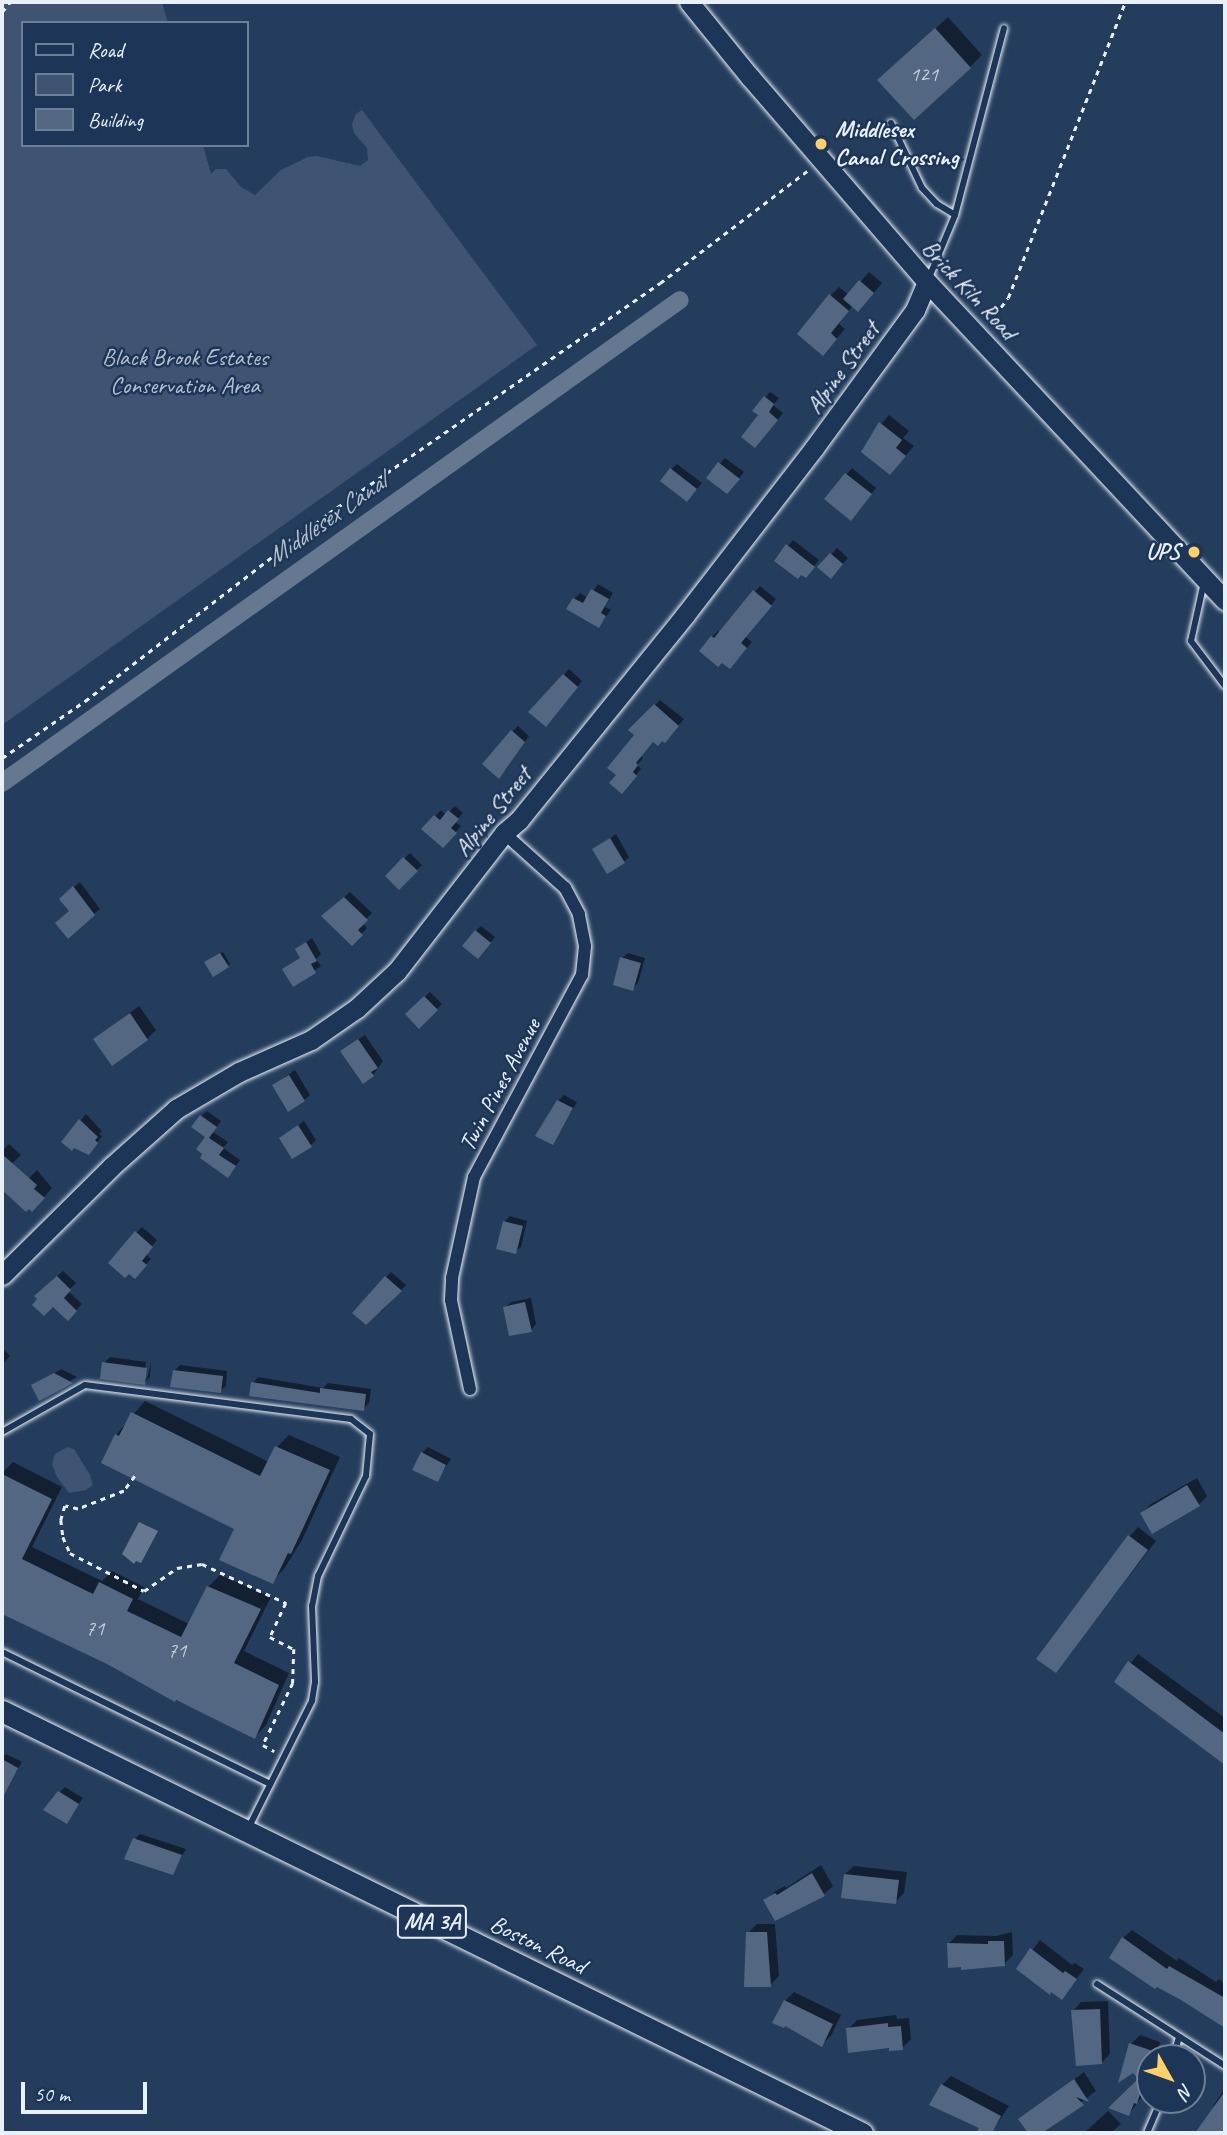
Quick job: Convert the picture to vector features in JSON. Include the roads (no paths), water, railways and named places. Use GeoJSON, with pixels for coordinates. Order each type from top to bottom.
{"type":"FeatureCollection","features":[{"type":"Feature","properties":{"kind":"main road","name":"Boston Road"},"geometry":{"type":"LineString","coordinates":[[2,1711],[862,2133]]}},
{"type":"Feature","properties":{"kind":"street","name":"Brick Kiln Road"},"geometry":{"type":"LineString","coordinates":[[689,2],[821,161],[927,282],[1225,599]]}},
{"type":"Feature","properties":{"kind":"street","name":"Alpine Street"},"geometry":{"type":"LineString","coordinates":[[2,1275],[111,1167],[176,1109],[239,1072],[312,1040],[357,1008],[397,971],[505,833],[519,820],[685,615],[814,448],[915,310],[927,282]]}},
{"type":"Feature","properties":{"kind":"street","name":"Twin Pines Avenue"},"geometry":{"type":"LineString","coordinates":[[470,1389],[451,1300],[452,1278],[474,1177],[582,975],[585,946],[579,914],[565,888],[505,833]]}},
{"type":"Feature","properties":{"kind":"lane"},"geometry":{"type":"LineString","coordinates":[[927,282],[955,215],[1004,28]]}},
{"type":"Feature","properties":{"kind":"lane"},"geometry":{"type":"LineString","coordinates":[[891,123],[922,188],[937,204],[955,215]]}},
{"type":"Feature","properties":{"kind":"lane"},"geometry":{"type":"LineString","coordinates":[[1205,578],[1191,641],[1225,686]]}},
{"type":"Feature","properties":{"kind":"lane"},"geometry":{"type":"LineString","coordinates":[[2,1432],[85,1385],[351,1419],[370,1434],[366,1476],[318,1576],[312,1606],[315,1682],[312,1701],[247,1831]]}},
{"type":"Feature","properties":{"kind":"lane"},"geometry":{"type":"LineString","coordinates":[[2,1652],[270,1784]]}},
{"type":"Feature","properties":{"kind":"lane"},"geometry":{"type":"LineString","coordinates":[[1097,1984],[1225,2066]]}},
{"type":"Feature","properties":{"kind":"lane"},"geometry":{"type":"LineString","coordinates":[[1177,2044],[1179,2037]]}},
{"type":"Feature","properties":{"kind":"lane"},"geometry":{"type":"LineString","coordinates":[[1147,2133],[1155,2114]]}},
{"type":"Feature","properties":{"kind":"waterway","name":"Middlesex Canal"},"geometry":{"type":"LineString","coordinates":[[2,783],[680,300]]}},
{"type":"Feature","properties":{"kind":"place","name":"Middlesex Canal Crossing"},"geometry":{"type":"Point","coordinates":[821,144]}},
{"type":"Feature","properties":{"kind":"place","name":"UPS"},"geometry":{"type":"Point","coordinates":[1194,552]}},
{"type":"Feature","properties":{"kind":"park label","name":"Black Brook Estates Conservation Area"},"geometry":{"type":"Point","coordinates":[185,372]}}]}
